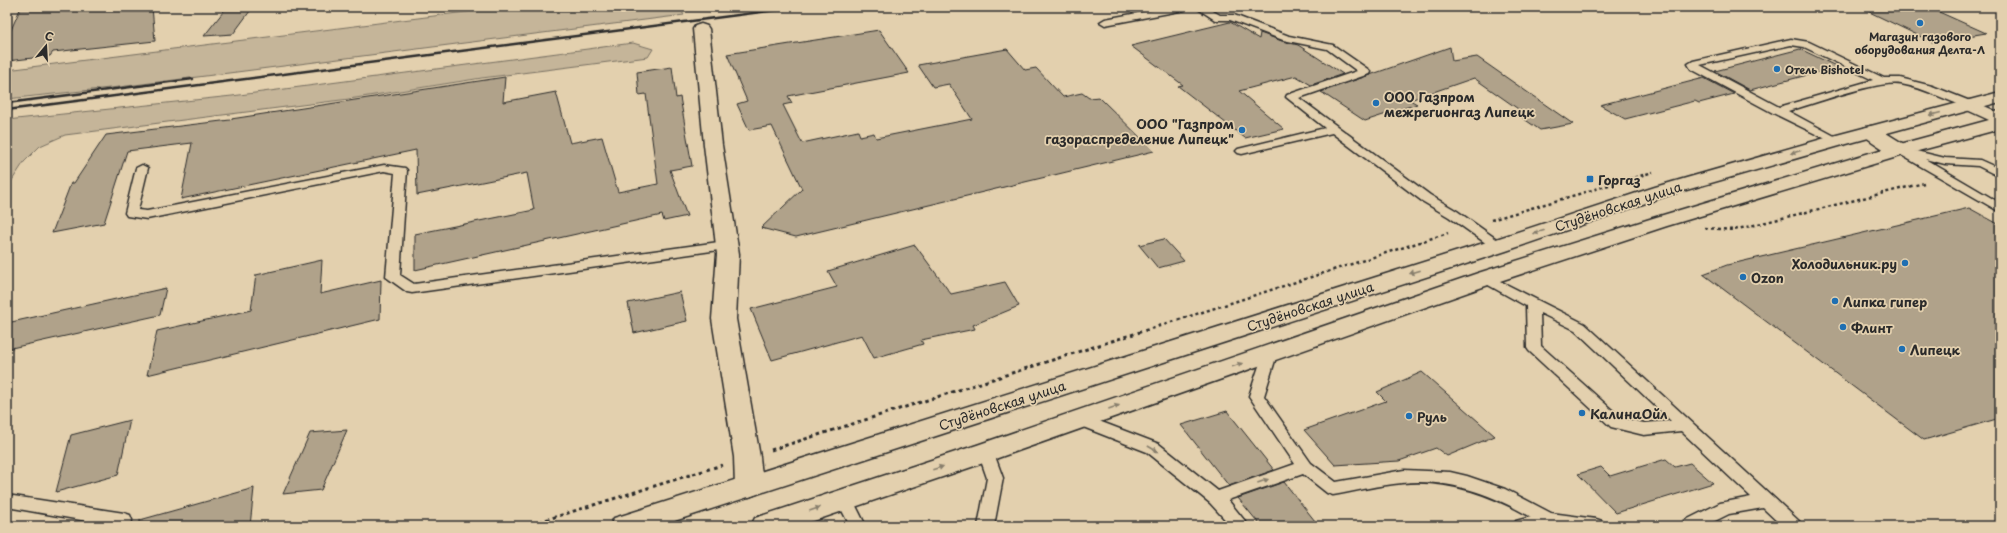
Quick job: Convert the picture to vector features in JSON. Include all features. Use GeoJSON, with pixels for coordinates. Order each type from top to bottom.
{"type":"FeatureCollection","features":[{"type":"Feature","properties":{"kind":"main road"},"geometry":{"type":"LineString","coordinates":[[701,29],[728,254],[724,319],[747,457],[749,486]]}},
{"type":"Feature","properties":{"kind":"main road","name":"Студёновская улица"},"geometry":{"type":"LineString","coordinates":[[624,526],[1498,246],[1662,191],[1836,141],[2000,97]]}},
{"type":"Feature","properties":{"kind":"main road"},"geometry":{"type":"LineString","coordinates":[[1971,105],[2000,120]]}},
{"type":"Feature","properties":{"kind":"main road"},"geometry":{"type":"LineString","coordinates":[[765,526],[986,452],[1486,278],[1660,222],[1900,150],[2000,124]]}},
{"type":"Feature","properties":{"kind":"main road"},"geometry":{"type":"LineString","coordinates":[[1871,132],[1900,150]]}},
{"type":"Feature","properties":{"kind":"lane"},"geometry":{"type":"LineString","coordinates":[[1105,22],[1185,7]]}},
{"type":"Feature","properties":{"kind":"lane"},"geometry":{"type":"LineString","coordinates":[[1200,7],[1218,18],[1231,17],[1286,38],[1330,47],[1365,72],[1291,97],[1426,198],[1498,246]]}},
{"type":"Feature","properties":{"kind":"lane"},"geometry":{"type":"LineString","coordinates":[[1836,141],[1695,67],[1693,64],[1791,42],[1799,42],[1882,81]]}},
{"type":"Feature","properties":{"kind":"lane"},"geometry":{"type":"LineString","coordinates":[[1777,110],[1882,81],[1900,81],[1928,88],[1971,105]]}},
{"type":"Feature","properties":{"kind":"lane"},"geometry":{"type":"LineString","coordinates":[[1242,151],[1334,129]]}},
{"type":"Feature","properties":{"kind":"lane"},"geometry":{"type":"LineString","coordinates":[[1900,150],[1945,161],[1980,163],[2000,174]]}},
{"type":"Feature","properties":{"kind":"lane"},"geometry":{"type":"LineString","coordinates":[[1900,150],[2000,208]]}},
{"type":"Feature","properties":{"kind":"lane"},"geometry":{"type":"LineString","coordinates":[[142,168],[131,213],[147,215],[384,168],[401,170],[393,278],[412,289],[678,253],[726,245]]}},
{"type":"Feature","properties":{"kind":"lane"},"geometry":{"type":"LineString","coordinates":[[1486,278],[1508,291],[1580,327],[1683,426],[1793,526]]}},
{"type":"Feature","properties":{"kind":"lane"},"geometry":{"type":"LineString","coordinates":[[1533,303],[1534,348],[1616,423],[1644,429],[1683,426]]}},
{"type":"Feature","properties":{"kind":"lane"},"geometry":{"type":"LineString","coordinates":[[1270,354],[1256,396],[1305,467],[1333,489],[1412,476],[1461,480],[1510,497],[1548,519],[1596,526]]}},
{"type":"Feature","properties":{"kind":"lane"},"geometry":{"type":"LineString","coordinates":[[1078,419],[1153,448],[1216,498],[1241,526]]}},
{"type":"Feature","properties":{"kind":"lane"},"geometry":{"type":"LineString","coordinates":[[986,452],[995,478],[986,526]]}},
{"type":"Feature","properties":{"kind":"lane"},"geometry":{"type":"LineString","coordinates":[[1216,498],[1305,467]]}},
{"type":"Feature","properties":{"kind":"lane"},"geometry":{"type":"LineString","coordinates":[[844,499],[858,526]]}},
{"type":"Feature","properties":{"kind":"lane"},"geometry":{"type":"LineString","coordinates":[[7,501],[124,520],[123,526]]}},
{"type":"Feature","properties":{"kind":"lane"},"geometry":{"type":"LineString","coordinates":[[1690,526],[1726,508],[1765,501]]}},
{"type":"Feature","properties":{"kind":"lane"},"geometry":{"type":"LineString","coordinates":[[1522,526],[1548,519]]}},
{"type":"Feature","properties":{"kind":"path"},"geometry":{"type":"LineString","coordinates":[[1703,227],[1710,229],[1734,230],[1938,179],[1943,175]]}},
{"type":"Feature","properties":{"kind":"path"},"geometry":{"type":"LineString","coordinates":[[526,526],[1470,226],[1620,182]]}},
{"type":"Feature","properties":{"kind":"shaded area"},"geometry":{"type":"Polygon","coordinates":[[[505,7],[679,7],[684,15],[119,87],[7,99],[7,70],[505,7]]]}},
{"type":"Feature","properties":{"kind":"shaded area"},"geometry":{"type":"Polygon","coordinates":[[[633,43],[653,49],[648,57],[482,78],[349,99],[65,135],[40,146],[24,162],[7,188],[7,120],[232,96],[633,43]]]}},
{"type":"Feature","properties":{"kind":"building"},"geometry":{"type":"Polygon","coordinates":[[[21,7],[152,7],[155,41],[53,52],[50,56],[7,61],[7,39],[21,7]]]}},
{"type":"Feature","properties":{"kind":"building"},"geometry":{"type":"Polygon","coordinates":[[[227,7],[253,7],[233,34],[204,36],[227,7]]]}},
{"type":"Feature","properties":{"kind":"building","name":"Магазин газового оборудования Делта-Л"},"geometry":{"type":"Polygon","coordinates":[[[1859,7],[1928,7],[1986,33],[1932,42],[1859,7]]]}},
{"type":"Feature","properties":{"kind":"building"},"geometry":{"type":"Polygon","coordinates":[[[1230,22],[1259,39],[1260,33],[1298,45],[1343,74],[1311,85],[1296,76],[1239,91],[1284,129],[1245,138],[1178,86],[1183,85],[1131,46],[1230,22]]]}},
{"type":"Feature","properties":{"kind":"building"},"geometry":{"type":"Polygon","coordinates":[[[879,30],[909,73],[788,96],[792,103],[783,105],[802,143],[858,131],[860,136],[874,133],[876,138],[972,119],[949,84],[933,87],[918,65],[1007,49],[1025,70],[1036,68],[1063,97],[1082,93],[1089,98],[1099,97],[1154,151],[796,237],[761,228],[802,189],[772,126],[749,130],[737,104],[747,101],[727,54],[879,30]]]}},
{"type":"Feature","properties":{"kind":"building"},"geometry":{"type":"Polygon","coordinates":[[[1450,47],[1452,61],[1477,57],[1573,124],[1540,130],[1514,112],[1521,111],[1474,78],[1410,100],[1417,104],[1365,121],[1321,92],[1450,47]]]}},
{"type":"Feature","properties":{"kind":"building","name":"Отель Bishotel"},"geometry":{"type":"Polygon","coordinates":[[[1800,49],[1838,67],[1750,90],[1715,71],[1800,49]]]}},
{"type":"Feature","properties":{"kind":"building"},"geometry":{"type":"Polygon","coordinates":[[[672,67],[676,98],[680,97],[692,166],[670,170],[687,216],[664,221],[662,215],[415,270],[415,234],[534,210],[527,173],[417,195],[416,150],[181,199],[192,143],[127,151],[104,223],[52,233],[71,183],[74,183],[106,135],[230,120],[505,77],[503,102],[556,92],[570,143],[602,137],[618,192],[658,184],[646,94],[639,95],[637,72],[672,67]]]}},
{"type":"Feature","properties":{"kind":"building"},"geometry":{"type":"Polygon","coordinates":[[[1704,78],[1734,94],[1699,103],[1695,101],[1625,119],[1600,105],[1704,78]]]}},
{"type":"Feature","properties":{"kind":"building","name":"Липецк"},"geometry":{"type":"Polygon","coordinates":[[[1969,208],[2000,225],[2000,418],[1924,440],[1703,274],[1727,265],[1969,208]]]}},
{"type":"Feature","properties":{"kind":"building"},"geometry":{"type":"Polygon","coordinates":[[[1164,239],[1184,261],[1158,268],[1139,245],[1164,239]]]}},
{"type":"Feature","properties":{"kind":"building"},"geometry":{"type":"Polygon","coordinates":[[[915,245],[951,294],[1005,282],[1019,306],[973,325],[975,329],[921,340],[923,344],[874,358],[862,335],[772,360],[751,309],[837,287],[828,271],[915,245]]]}},
{"type":"Feature","properties":{"kind":"building"},"geometry":{"type":"Polygon","coordinates":[[[322,260],[320,294],[381,280],[380,319],[147,375],[157,331],[251,310],[256,275],[322,260]]]}},
{"type":"Feature","properties":{"kind":"building"},"geometry":{"type":"Polygon","coordinates":[[[166,288],[160,315],[7,349],[7,323],[166,288]]]}},
{"type":"Feature","properties":{"kind":"building"},"geometry":{"type":"Polygon","coordinates":[[[680,292],[687,321],[634,333],[628,303],[680,292]]]}},
{"type":"Feature","properties":{"kind":"building","name":"Руль"},"geometry":{"type":"Polygon","coordinates":[[[1422,372],[1495,436],[1447,456],[1436,448],[1399,461],[1335,465],[1304,430],[1386,401],[1377,392],[1422,372]]]}},
{"type":"Feature","properties":{"kind":"building"},"geometry":{"type":"Polygon","coordinates":[[[1227,411],[1274,470],[1229,486],[1181,425],[1227,411]]]}},
{"type":"Feature","properties":{"kind":"building"},"geometry":{"type":"Polygon","coordinates":[[[130,420],[118,475],[56,492],[71,435],[130,420]]]}},
{"type":"Feature","properties":{"kind":"building"},"geometry":{"type":"Polygon","coordinates":[[[347,430],[321,490],[283,494],[310,433],[347,430]]]}},
{"type":"Feature","properties":{"kind":"building"},"geometry":{"type":"Polygon","coordinates":[[[1666,459],[1675,467],[1690,463],[1713,483],[1616,513],[1578,474],[1601,467],[1610,476],[1666,459]]]}},
{"type":"Feature","properties":{"kind":"building"},"geometry":{"type":"Polygon","coordinates":[[[1284,482],[1319,526],[1261,526],[1238,498],[1284,482]]]}},
{"type":"Feature","properties":{"kind":"building"},"geometry":{"type":"Polygon","coordinates":[[[254,488],[250,526],[140,526],[140,520],[254,488]]]}},
{"type":"Feature","properties":{"kind":"railway"},"geometry":{"type":"LineString","coordinates":[[7,110],[799,7]]}},
{"type":"Feature","properties":{"kind":"railway"},"geometry":{"type":"LineString","coordinates":[[7,103],[193,79]]}},
{"type":"Feature","properties":{"kind":"place","name":"Магазин газового оборудования Делта-Л"},"geometry":{"type":"Point","coordinates":[1920,23]}},
{"type":"Feature","properties":{"kind":"place","name":"Отель Bishotel"},"geometry":{"type":"Point","coordinates":[1777,69]}},
{"type":"Feature","properties":{"kind":"place","name":"ООО Газпром межрегионгаз Липецк"},"geometry":{"type":"Point","coordinates":[1376,103]}},
{"type":"Feature","properties":{"kind":"place","name":"ООО \"Газпром газораспределение Липецк\""},"geometry":{"type":"Point","coordinates":[1242,130]}},
{"type":"Feature","properties":{"kind":"place","name":"Горгаз"},"geometry":{"type":"Point","coordinates":[1590,179]}},
{"type":"Feature","properties":{"kind":"place","name":"Холодильник.ру"},"geometry":{"type":"Point","coordinates":[1905,263]}},
{"type":"Feature","properties":{"kind":"place","name":"Ozon"},"geometry":{"type":"Point","coordinates":[1743,277]}},
{"type":"Feature","properties":{"kind":"place","name":"Липка гипер"},"geometry":{"type":"Point","coordinates":[1835,301]}},
{"type":"Feature","properties":{"kind":"place","name":"Флинт"},"geometry":{"type":"Point","coordinates":[1843,327]}},
{"type":"Feature","properties":{"kind":"place","name":"Липецк"},"geometry":{"type":"Point","coordinates":[1902,349]}},
{"type":"Feature","properties":{"kind":"place","name":"КалинаОйл"},"geometry":{"type":"Point","coordinates":[1582,413]}},
{"type":"Feature","properties":{"kind":"place","name":"Руль"},"geometry":{"type":"Point","coordinates":[1409,416]}}]}
